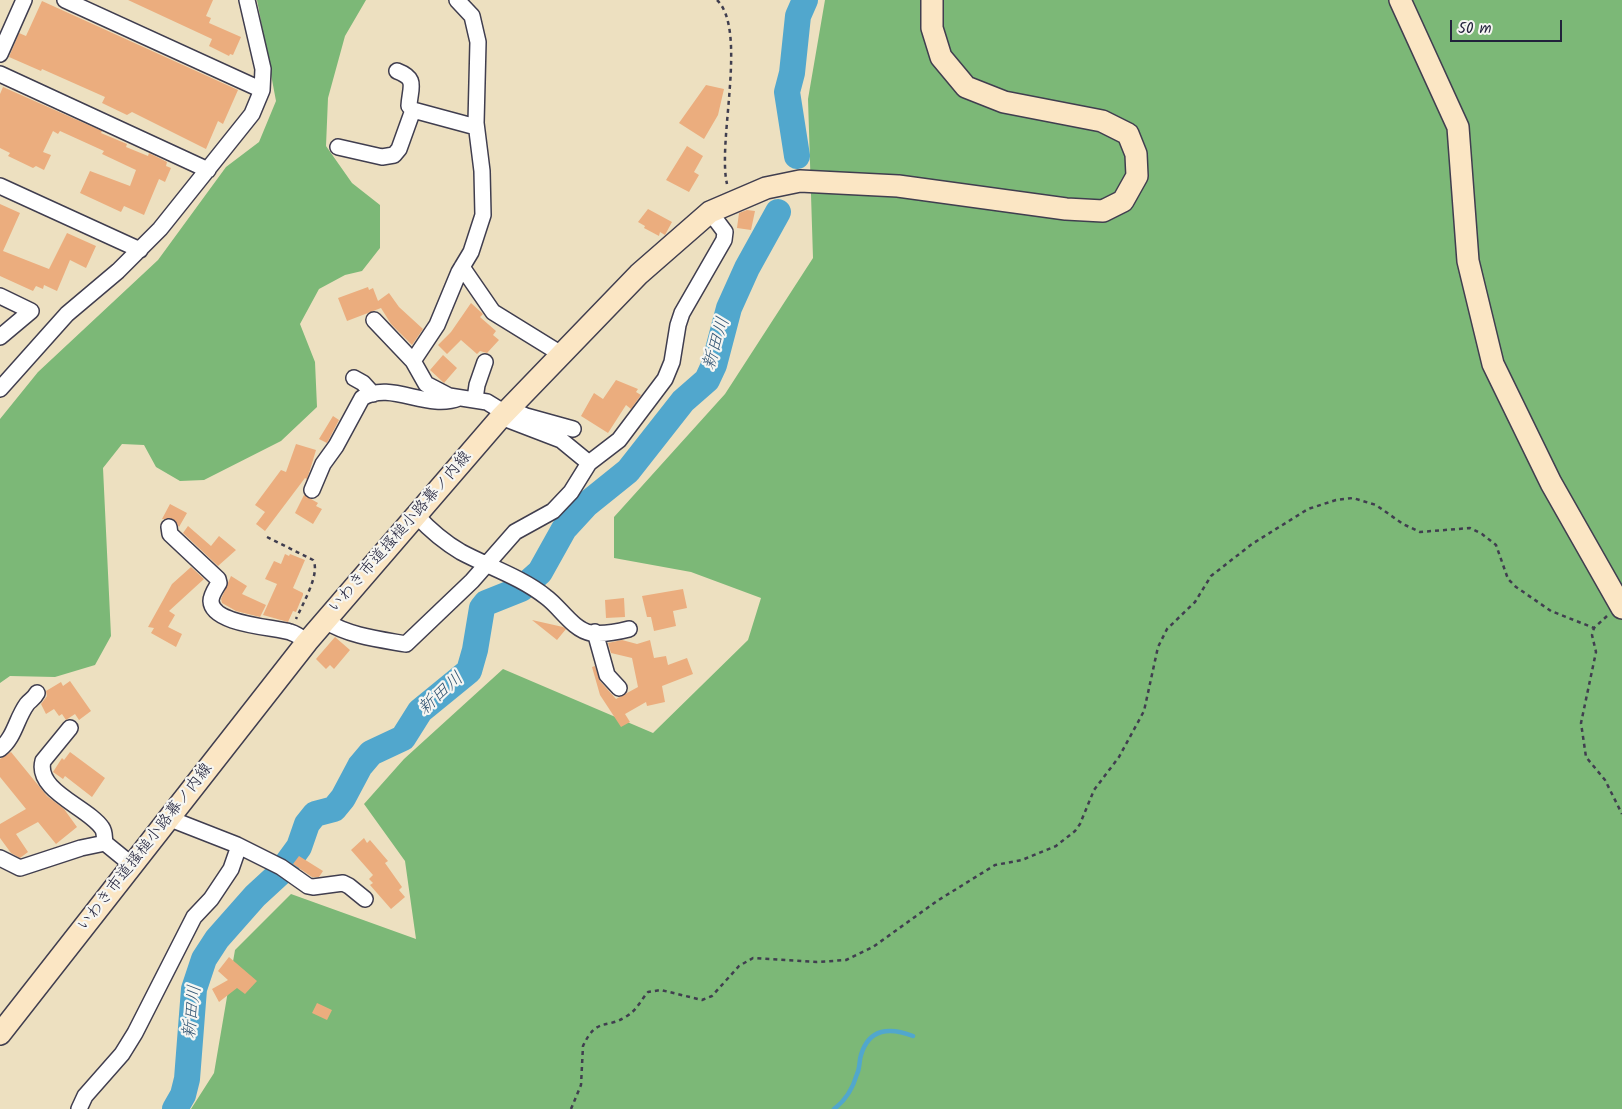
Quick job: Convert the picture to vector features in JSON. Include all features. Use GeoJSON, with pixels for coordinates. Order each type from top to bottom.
{"type":"FeatureCollection","features":[{"type":"Feature","properties":{"kind":"street"},"geometry":{"type":"LineString","coordinates":[[0,54],[24,0]]}},
{"type":"Feature","properties":{"kind":"street"},"geometry":{"type":"LineString","coordinates":[[65,0],[262,90]]}},
{"type":"Feature","properties":{"kind":"street"},"geometry":{"type":"LineString","coordinates":[[0,389],[67,314],[140,250],[160,229],[252,114],[262,90],[263,69],[247,0]]}},
{"type":"Feature","properties":{"kind":"street"},"geometry":{"type":"LineString","coordinates":[[413,361],[434,331],[480,232],[483,215],[482,171],[476,126],[478,42],[472,16],[457,0]]}},
{"type":"Feature","properties":{"kind":"street","name":"いわき市道搔槌小路幕ノ内線"},"geometry":{"type":"LineString","coordinates":[[0,1034],[168,818],[299,637],[325,621],[505,412],[561,354],[639,274],[710,212],[766,188],[800,181],[898,186],[1066,209],[1103,211],[1122,201],[1137,176],[1136,154],[1128,134],[1102,121],[1004,102],[966,87],[941,57],[932,28],[932,0]]}},
{"type":"Feature","properties":{"kind":"street"},"geometry":{"type":"LineString","coordinates":[[1400,0],[1458,127],[1468,261],[1493,364],[1551,483],[1621,607]]}},
{"type":"Feature","properties":{"kind":"street"},"geometry":{"type":"LineString","coordinates":[[397,71],[408,75],[411,81],[409,106],[413,110],[476,126]]}},
{"type":"Feature","properties":{"kind":"street"},"geometry":{"type":"LineString","coordinates":[[0,74],[208,170]]}},
{"type":"Feature","properties":{"kind":"street"},"geometry":{"type":"LineString","coordinates":[[338,147],[382,157],[394,155],[399,149],[413,110]]}},
{"type":"Feature","properties":{"kind":"street"},"geometry":{"type":"LineString","coordinates":[[0,186],[140,250]]}},
{"type":"Feature","properties":{"kind":"street"},"geometry":{"type":"LineString","coordinates":[[325,621],[340,630],[406,644],[487,564],[515,532],[553,511],[571,492],[589,463],[619,440],[664,378],[672,362],[678,325],[682,313],[724,240],[725,232],[710,212]]}},
{"type":"Feature","properties":{"kind":"street"},"geometry":{"type":"LineString","coordinates":[[462,268],[493,312],[561,354]]}},
{"type":"Feature","properties":{"kind":"street"},"geometry":{"type":"LineString","coordinates":[[0,296],[31,311],[0,338]]}},
{"type":"Feature","properties":{"kind":"street"},"geometry":{"type":"LineString","coordinates":[[374,320],[413,361],[426,384],[439,392],[459,398],[487,402],[561,440],[589,463]]}},
{"type":"Feature","properties":{"kind":"street"},"geometry":{"type":"LineString","coordinates":[[475,399],[484,362]]}},
{"type":"Feature","properties":{"kind":"street"},"geometry":{"type":"LineString","coordinates":[[354,378],[363,382],[373,394]]}},
{"type":"Feature","properties":{"kind":"street"},"geometry":{"type":"LineString","coordinates":[[312,490],[323,464],[336,446],[362,398],[373,394],[394,394],[432,402],[450,402],[459,398]]}},
{"type":"Feature","properties":{"kind":"street"},"geometry":{"type":"LineString","coordinates":[[505,412],[573,429]]}},
{"type":"Feature","properties":{"kind":"street"},"geometry":{"type":"LineString","coordinates":[[417,516],[432,532],[454,546],[546,596],[577,627],[595,632],[616,633],[628,629]]}},
{"type":"Feature","properties":{"kind":"street"},"geometry":{"type":"LineString","coordinates":[[169,527],[170,534],[218,578],[219,583],[211,598],[211,604],[219,612],[244,625],[299,637]]}},
{"type":"Feature","properties":{"kind":"street"},"geometry":{"type":"LineString","coordinates":[[595,632],[607,675],[619,688]]}},
{"type":"Feature","properties":{"kind":"street"},"geometry":{"type":"LineString","coordinates":[[0,749],[10,740],[28,703],[34,700],[37,693]]}},
{"type":"Feature","properties":{"kind":"street"},"geometry":{"type":"LineString","coordinates":[[70,728],[43,761],[42,772],[50,786],[103,830],[105,843],[132,865]]}},
{"type":"Feature","properties":{"kind":"street"},"geometry":{"type":"LineString","coordinates":[[168,818],[239,846],[313,887],[343,883],[365,899]]}},
{"type":"Feature","properties":{"kind":"street"},"geometry":{"type":"LineString","coordinates":[[0,858],[20,868],[81,848],[105,843]]}},
{"type":"Feature","properties":{"kind":"street"},"geometry":{"type":"LineString","coordinates":[[79,1109],[85,1096],[122,1054],[135,1033],[194,916],[211,899],[231,869],[239,846]]}},
{"type":"Feature","properties":{"kind":"path"},"geometry":{"type":"LineString","coordinates":[[718,0],[727,15],[732,72],[725,175],[732,203]]}},
{"type":"Feature","properties":{"kind":"path"},"geometry":{"type":"LineString","coordinates":[[571,1109],[581,1085],[583,1046],[586,1040],[600,1024],[619,1021],[634,1012],[648,992],[661,990],[702,1000],[712,996],[739,966],[753,958],[817,962],[846,960],[873,947],[943,896],[995,865],[1022,860],[1051,850],[1068,837],[1080,824],[1094,790],[1119,757],[1144,711],[1158,648],[1167,629],[1195,602],[1211,576],[1252,544],[1308,509],[1336,500],[1353,498],[1376,505],[1403,524],[1420,532],[1470,528],[1482,534],[1496,545],[1508,579],[1516,587],[1544,608],[1594,628]]}},
{"type":"Feature","properties":{"kind":"path"},"geometry":{"type":"LineString","coordinates":[[266,537],[314,560],[316,564],[299,637]]}},
{"type":"Feature","properties":{"kind":"path"},"geometry":{"type":"LineString","coordinates":[[1621,607],[1594,628],[1592,635],[1596,652],[1581,723],[1586,756],[1605,780],[1622,814]]}},
{"type":"Feature","properties":{"kind":"green space"},"geometry":{"type":"Polygon","coordinates":[[[257,0],[366,0],[345,36],[328,98],[326,146],[352,183],[380,205],[380,248],[362,271],[345,275],[319,289],[300,324],[315,362],[317,407],[281,441],[204,480],[180,481],[156,467],[144,445],[122,444],[103,468],[111,636],[95,665],[55,677],[10,676],[0,683],[0,419],[38,372],[158,260],[226,167],[259,142],[276,101],[257,0]]]}},
{"type":"Feature","properties":{"kind":"green space"},"geometry":{"type":"Polygon","coordinates":[[[825,0],[1622,0],[1622,1109],[191,1109],[214,1073],[235,950],[291,894],[416,939],[405,861],[364,804],[404,759],[503,669],[653,733],[748,640],[761,598],[691,572],[614,558],[614,517],[725,394],[813,258],[808,99],[825,0]]]}},
{"type":"Feature","properties":{"kind":"building"},"geometry":{"type":"Polygon","coordinates":[[[128,0],[213,0],[206,16],[211,18],[209,23],[241,37],[233,55],[230,54],[229,56],[209,46],[212,39],[128,0]]]}},
{"type":"Feature","properties":{"kind":"building"},"geometry":{"type":"Polygon","coordinates":[[[42,1],[238,90],[223,124],[218,121],[206,149],[132,112],[127,115],[102,103],[105,97],[42,69],[41,71],[9,57],[19,33],[26,36],[42,1]]]}},
{"type":"Feature","properties":{"kind":"building"},"geometry":{"type":"Polygon","coordinates":[[[706,85],[724,89],[718,115],[704,139],[679,123],[706,85]]]}},
{"type":"Feature","properties":{"kind":"building"},"geometry":{"type":"Polygon","coordinates":[[[3,87],[102,131],[101,133],[127,144],[126,147],[148,156],[149,153],[167,162],[166,166],[171,168],[165,182],[159,179],[144,215],[124,206],[121,212],[80,193],[90,171],[130,186],[136,170],[102,154],[104,151],[60,131],[58,134],[53,131],[43,152],[51,155],[44,170],[36,166],[33,168],[8,156],[10,153],[0,148],[0,94],[3,87]]]}},
{"type":"Feature","properties":{"kind":"building"},"geometry":{"type":"Polygon","coordinates":[[[687,146],[703,156],[694,172],[699,175],[689,192],[666,180],[687,146]]]}},
{"type":"Feature","properties":{"kind":"building"},"geometry":{"type":"Polygon","coordinates":[[[0,204],[20,213],[3,251],[49,269],[67,233],[96,246],[86,268],[70,260],[57,291],[44,285],[43,289],[36,286],[33,291],[0,276],[0,204]]]}},
{"type":"Feature","properties":{"kind":"building"},"geometry":{"type":"Polygon","coordinates":[[[648,209],[672,222],[665,235],[660,232],[659,236],[644,228],[645,226],[638,222],[648,209]]]}},
{"type":"Feature","properties":{"kind":"building"},"geometry":{"type":"Polygon","coordinates":[[[747,210],[755,211],[751,230],[737,228],[739,213],[747,210]]]}},
{"type":"Feature","properties":{"kind":"building"},"geometry":{"type":"Polygon","coordinates":[[[368,287],[369,290],[373,288],[378,301],[389,293],[399,307],[423,329],[412,345],[391,324],[381,308],[347,321],[338,298],[368,287]]]}},
{"type":"Feature","properties":{"kind":"building"},"geometry":{"type":"Polygon","coordinates":[[[471,303],[483,314],[480,317],[496,331],[493,335],[499,340],[487,353],[480,351],[477,354],[461,340],[447,354],[438,345],[451,332],[471,303]]]}},
{"type":"Feature","properties":{"kind":"building"},"geometry":{"type":"Polygon","coordinates":[[[443,355],[457,368],[444,383],[430,370],[443,355]]]}},
{"type":"Feature","properties":{"kind":"building"},"geometry":{"type":"Polygon","coordinates":[[[616,380],[638,389],[636,392],[641,395],[631,409],[626,405],[608,433],[581,416],[594,393],[603,399],[616,380]]]}},
{"type":"Feature","properties":{"kind":"building"},"geometry":{"type":"Polygon","coordinates":[[[333,416],[339,420],[327,443],[319,439],[333,416]]]}},
{"type":"Feature","properties":{"kind":"building"},"geometry":{"type":"Polygon","coordinates":[[[296,444],[316,450],[307,479],[305,478],[265,531],[256,524],[265,512],[255,505],[281,470],[286,472],[296,444]]]}},
{"type":"Feature","properties":{"kind":"building"},"geometry":{"type":"Polygon","coordinates":[[[304,495],[318,503],[316,506],[322,509],[313,524],[295,513],[304,495]]]}},
{"type":"Feature","properties":{"kind":"building"},"geometry":{"type":"Polygon","coordinates":[[[170,504],[187,513],[179,527],[173,519],[162,519],[170,504]]]}},
{"type":"Feature","properties":{"kind":"building"},"geometry":{"type":"Polygon","coordinates":[[[188,526],[211,546],[219,536],[236,550],[218,566],[183,533],[188,526]]]}},
{"type":"Feature","properties":{"kind":"building"},"geometry":{"type":"Polygon","coordinates":[[[285,554],[305,560],[293,588],[303,593],[303,595],[296,612],[293,611],[288,622],[263,615],[277,584],[265,579],[274,561],[281,564],[285,554]]]}},
{"type":"Feature","properties":{"kind":"building"},"geometry":{"type":"Polygon","coordinates":[[[191,567],[204,579],[169,611],[175,615],[168,627],[182,634],[176,647],[151,633],[154,628],[148,627],[172,584],[191,567]]]}},
{"type":"Feature","properties":{"kind":"building"},"geometry":{"type":"Polygon","coordinates":[[[231,576],[247,586],[242,594],[266,605],[260,617],[236,611],[222,603],[221,599],[231,576]]]}},
{"type":"Feature","properties":{"kind":"building"},"geometry":{"type":"Polygon","coordinates":[[[683,589],[687,608],[673,611],[676,626],[654,631],[651,617],[647,617],[642,596],[683,589]]]}},
{"type":"Feature","properties":{"kind":"building"},"geometry":{"type":"Polygon","coordinates":[[[624,598],[625,617],[606,618],[605,600],[624,598]]]}},
{"type":"Feature","properties":{"kind":"building"},"geometry":{"type":"Polygon","coordinates":[[[532,620],[563,627],[566,629],[557,640],[532,620]]]}},
{"type":"Feature","properties":{"kind":"building"},"geometry":{"type":"Polygon","coordinates":[[[335,637],[350,650],[334,669],[330,665],[326,669],[316,659],[335,637]]]}},
{"type":"Feature","properties":{"kind":"building"},"geometry":{"type":"Polygon","coordinates":[[[622,640],[637,644],[650,640],[654,658],[666,656],[668,665],[687,658],[693,674],[662,686],[665,702],[647,706],[646,702],[625,714],[630,722],[621,727],[600,695],[592,667],[595,666],[600,681],[616,699],[638,687],[632,658],[611,653],[608,643],[622,640]]]}},
{"type":"Feature","properties":{"kind":"building"},"geometry":{"type":"Polygon","coordinates":[[[70,681],[91,711],[79,720],[75,714],[66,720],[62,714],[59,716],[54,709],[46,714],[41,704],[47,696],[46,691],[61,682],[63,686],[70,681]]]}},
{"type":"Feature","properties":{"kind":"building"},"geometry":{"type":"Polygon","coordinates":[[[11,752],[47,796],[64,809],[77,827],[56,844],[38,822],[16,834],[28,852],[20,858],[11,853],[0,838],[0,824],[26,809],[0,777],[0,759],[11,752]]]}},
{"type":"Feature","properties":{"kind":"building"},"geometry":{"type":"Polygon","coordinates":[[[70,752],[105,778],[92,797],[65,776],[63,779],[53,772],[62,758],[64,760],[70,752]]]}},
{"type":"Feature","properties":{"kind":"building"},"geometry":{"type":"Polygon","coordinates":[[[364,838],[367,843],[370,840],[388,861],[385,863],[402,887],[399,890],[405,897],[391,909],[370,885],[373,883],[369,879],[373,875],[351,850],[364,838]]]}},
{"type":"Feature","properties":{"kind":"building"},"geometry":{"type":"Polygon","coordinates":[[[299,856],[323,871],[319,877],[312,877],[293,864],[299,856]]]}},
{"type":"Feature","properties":{"kind":"building"},"geometry":{"type":"Polygon","coordinates":[[[229,957],[257,981],[245,994],[237,988],[219,1002],[212,989],[228,980],[218,971],[229,957]]]}},
{"type":"Feature","properties":{"kind":"building"},"geometry":{"type":"Polygon","coordinates":[[[317,1003],[332,1010],[327,1020],[312,1013],[317,1003]]]}},
{"type":"Feature","properties":{"kind":"waterway","name":"新田川"},"geometry":{"type":"LineString","coordinates":[[797,156],[787,92],[792,73],[798,16],[805,0]]}},
{"type":"Feature","properties":{"kind":"waterway","name":"新田川"},"geometry":{"type":"LineString","coordinates":[[175,1109],[183,1095],[187,1079],[194,989],[204,959],[217,939],[255,896],[280,873],[299,847],[307,824],[315,814],[334,809],[343,798],[360,766],[371,753],[403,738],[420,711],[469,671],[475,650],[482,608],[486,603],[521,589],[540,572],[564,529],[587,504],[628,471],[683,401],[707,380],[714,365],[729,308],[747,268],[778,212]]}},
{"type":"Feature","properties":{"kind":"waterway"},"geometry":{"type":"LineString","coordinates":[[834,1109],[842,1102],[851,1089],[858,1072],[861,1055],[869,1039],[881,1032],[889,1031],[913,1036]]}}]}
